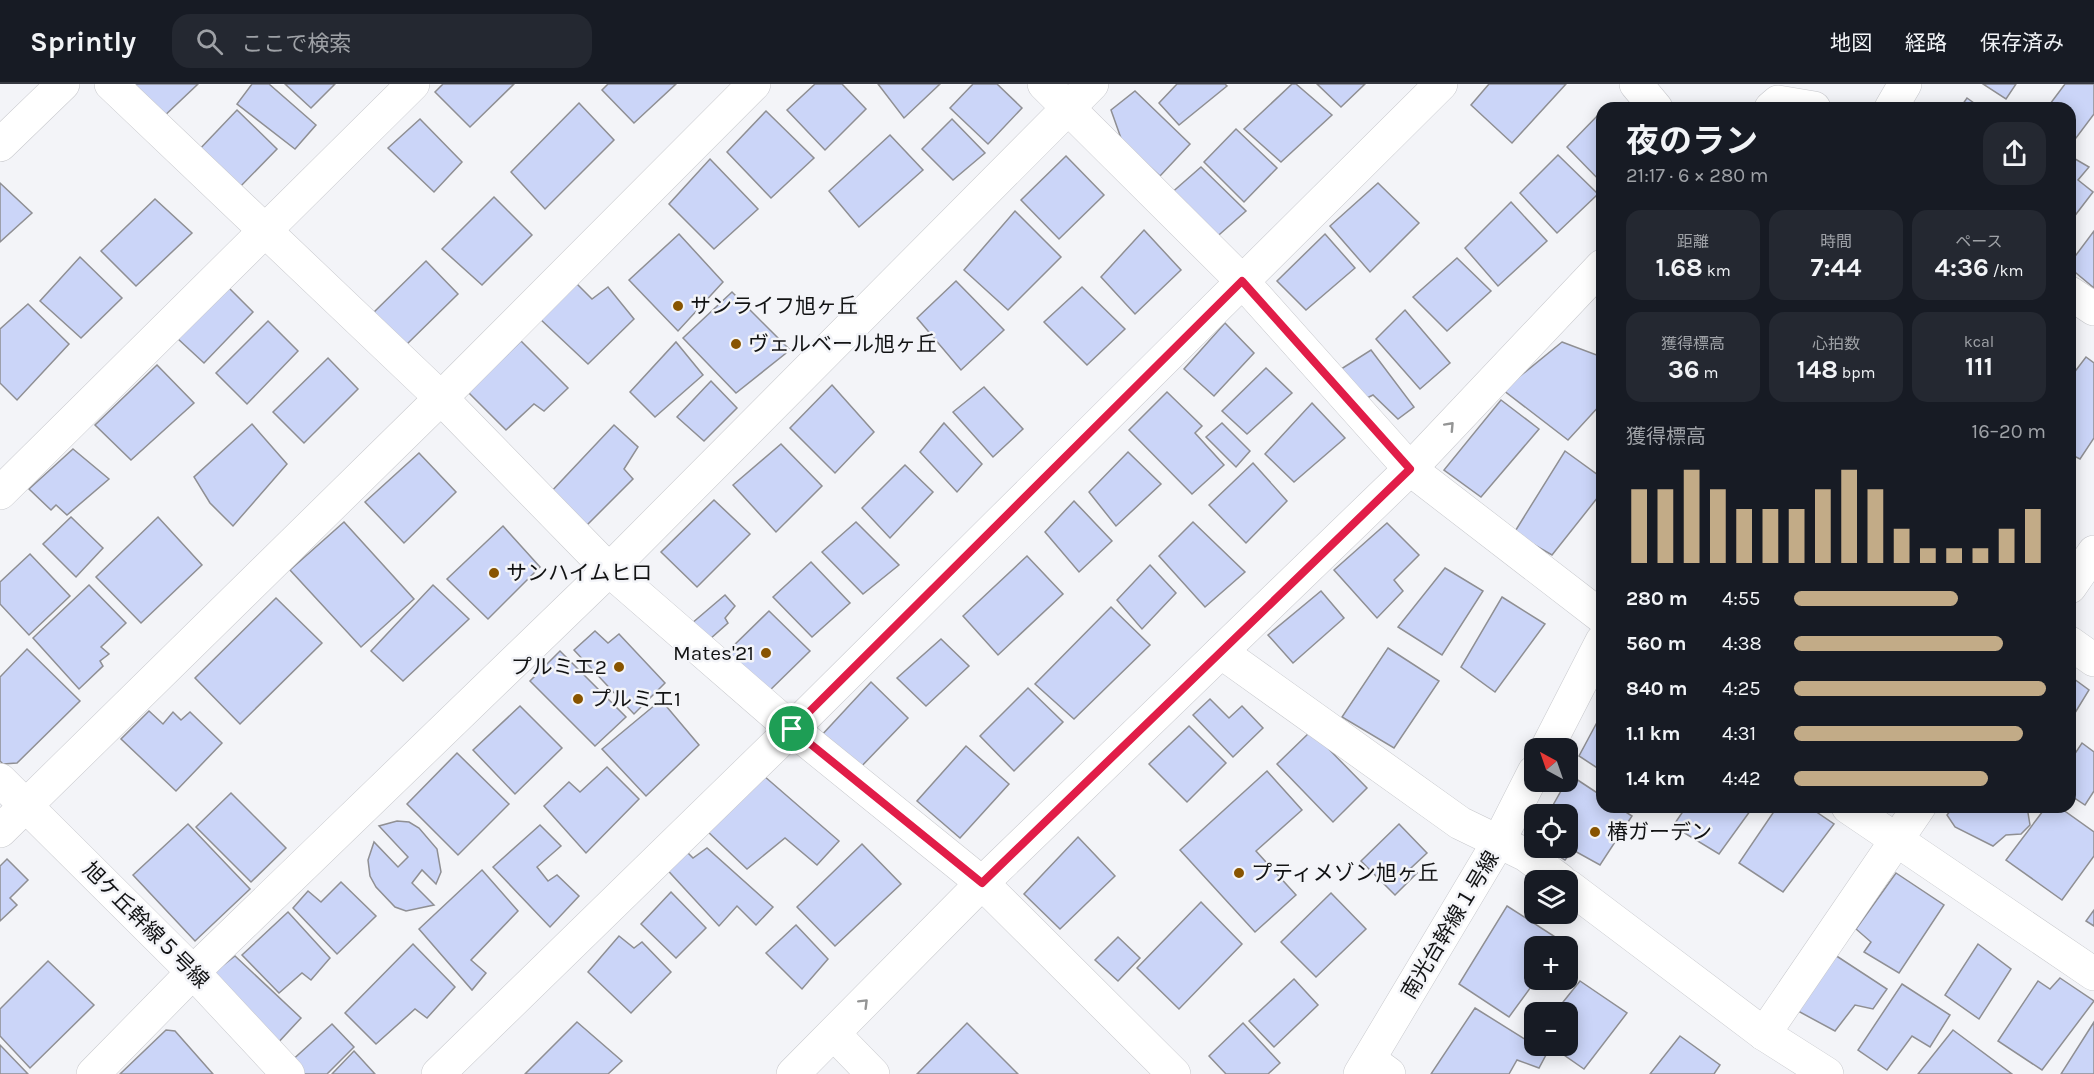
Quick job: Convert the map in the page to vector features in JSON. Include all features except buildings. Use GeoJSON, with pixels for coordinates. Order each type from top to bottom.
{"type":"FeatureCollection","features":[{"type":"Feature","properties":{"kind":"street"},"geometry":{"type":"LineString","coordinates":[[0,145],[63,84]]}},
{"type":"Feature","properties":{"kind":"street"},"geometry":{"type":"LineString","coordinates":[[111,84],[441,398],[609,570],[792,729],[982,883],[1174,1074]]}},
{"type":"Feature","properties":{"kind":"street"},"geometry":{"type":"LineString","coordinates":[[0,493],[413,84]]}},
{"type":"Feature","properties":{"kind":"street"},"geometry":{"type":"LineString","coordinates":[[0,831],[441,398],[754,84]]}},
{"type":"Feature","properties":{"kind":"street"},"geometry":{"type":"LineString","coordinates":[[1044,84],[1242,281],[1410,469],[1596,612]]}},
{"type":"Feature","properties":{"kind":"street"},"geometry":{"type":"LineString","coordinates":[[93,1074],[193,972],[609,570],[1092,84]]}},
{"type":"Feature","properties":{"kind":"street"},"geometry":{"type":"LineString","coordinates":[[438,1074],[792,729],[1441,84]]}},
{"type":"Feature","properties":{"kind":"street"},"geometry":{"type":"LineString","coordinates":[[1636,84],[1651,102]]}},
{"type":"Feature","properties":{"kind":"street"},"geometry":{"type":"LineString","coordinates":[[1894,102],[1905,84]]}},
{"type":"Feature","properties":{"kind":"street"},"geometry":{"type":"LineString","coordinates":[[793,1074],[982,883],[1410,469],[1596,281]]}},
{"type":"Feature","properties":{"kind":"street"},"geometry":{"type":"LineString","coordinates":[[2076,297],[2094,309]]}},
{"type":"Feature","properties":{"kind":"street"},"geometry":{"type":"LineString","coordinates":[[2076,578],[2094,552]]}},
{"type":"Feature","properties":{"kind":"street"},"geometry":{"type":"LineString","coordinates":[[2076,648],[2094,660]]}},
{"type":"Feature","properties":{"kind":"street"},"geometry":{"type":"LineString","coordinates":[[1221,652],[1460,823],[1526,855],[1546,870]]}},
{"type":"Feature","properties":{"kind":"street"},"geometry":{"type":"LineString","coordinates":[[1552,738],[1596,653]]}},
{"type":"Feature","properties":{"kind":"street","name":"旭ケ丘幹線５号線"},"geometry":{"type":"LineString","coordinates":[[0,780],[193,972],[288,1074]]}},
{"type":"Feature","properties":{"kind":"street","name":"南光台幹線１号線"},"geometry":{"type":"LineString","coordinates":[[1373,1069],[1524,792]]}},
{"type":"Feature","properties":{"kind":"street"},"geometry":{"type":"LineString","coordinates":[[1856,813],[2094,974]]}},
{"type":"Feature","properties":{"kind":"street"},"geometry":{"type":"LineString","coordinates":[[1764,1034],[1915,813]]}},
{"type":"Feature","properties":{"kind":"street"},"geometry":{"type":"LineString","coordinates":[[1578,894],[1764,1034],[1818,1071]]}},
{"type":"Feature","properties":{"kind":"street"},"geometry":{"type":"LineString","coordinates":[[834,1034],[873,1074]]}},
{"type":"Feature","properties":{"kind":"place","name":"サンライフ旭ヶ丘"},"geometry":{"type":"Point","coordinates":[678,306]}},
{"type":"Feature","properties":{"kind":"place","name":"ヴェルベール旭ヶ丘"},"geometry":{"type":"Point","coordinates":[736,344]}},
{"type":"Feature","properties":{"kind":"place","name":"サンハイムヒロ"},"geometry":{"type":"Point","coordinates":[494,573]}},
{"type":"Feature","properties":{"kind":"place","name":"Mates'21"},"geometry":{"type":"Point","coordinates":[766,653]}},
{"type":"Feature","properties":{"kind":"place","name":"プルミエ2"},"geometry":{"type":"Point","coordinates":[619,667]}},
{"type":"Feature","properties":{"kind":"place","name":"プルミエ1"},"geometry":{"type":"Point","coordinates":[578,699]}},
{"type":"Feature","properties":{"kind":"place","name":"椿ガーデン"},"geometry":{"type":"Point","coordinates":[1595,832]}},
{"type":"Feature","properties":{"kind":"place","name":"プティメゾン旭ヶ丘"},"geometry":{"type":"Point","coordinates":[1239,873]}},
{"type":"Feature","properties":{"kind":"route"},"geometry":{"type":"LineString","coordinates":[[1242,281],[1410,469],[982,883],[792,729],[1242,281]]}}]}
